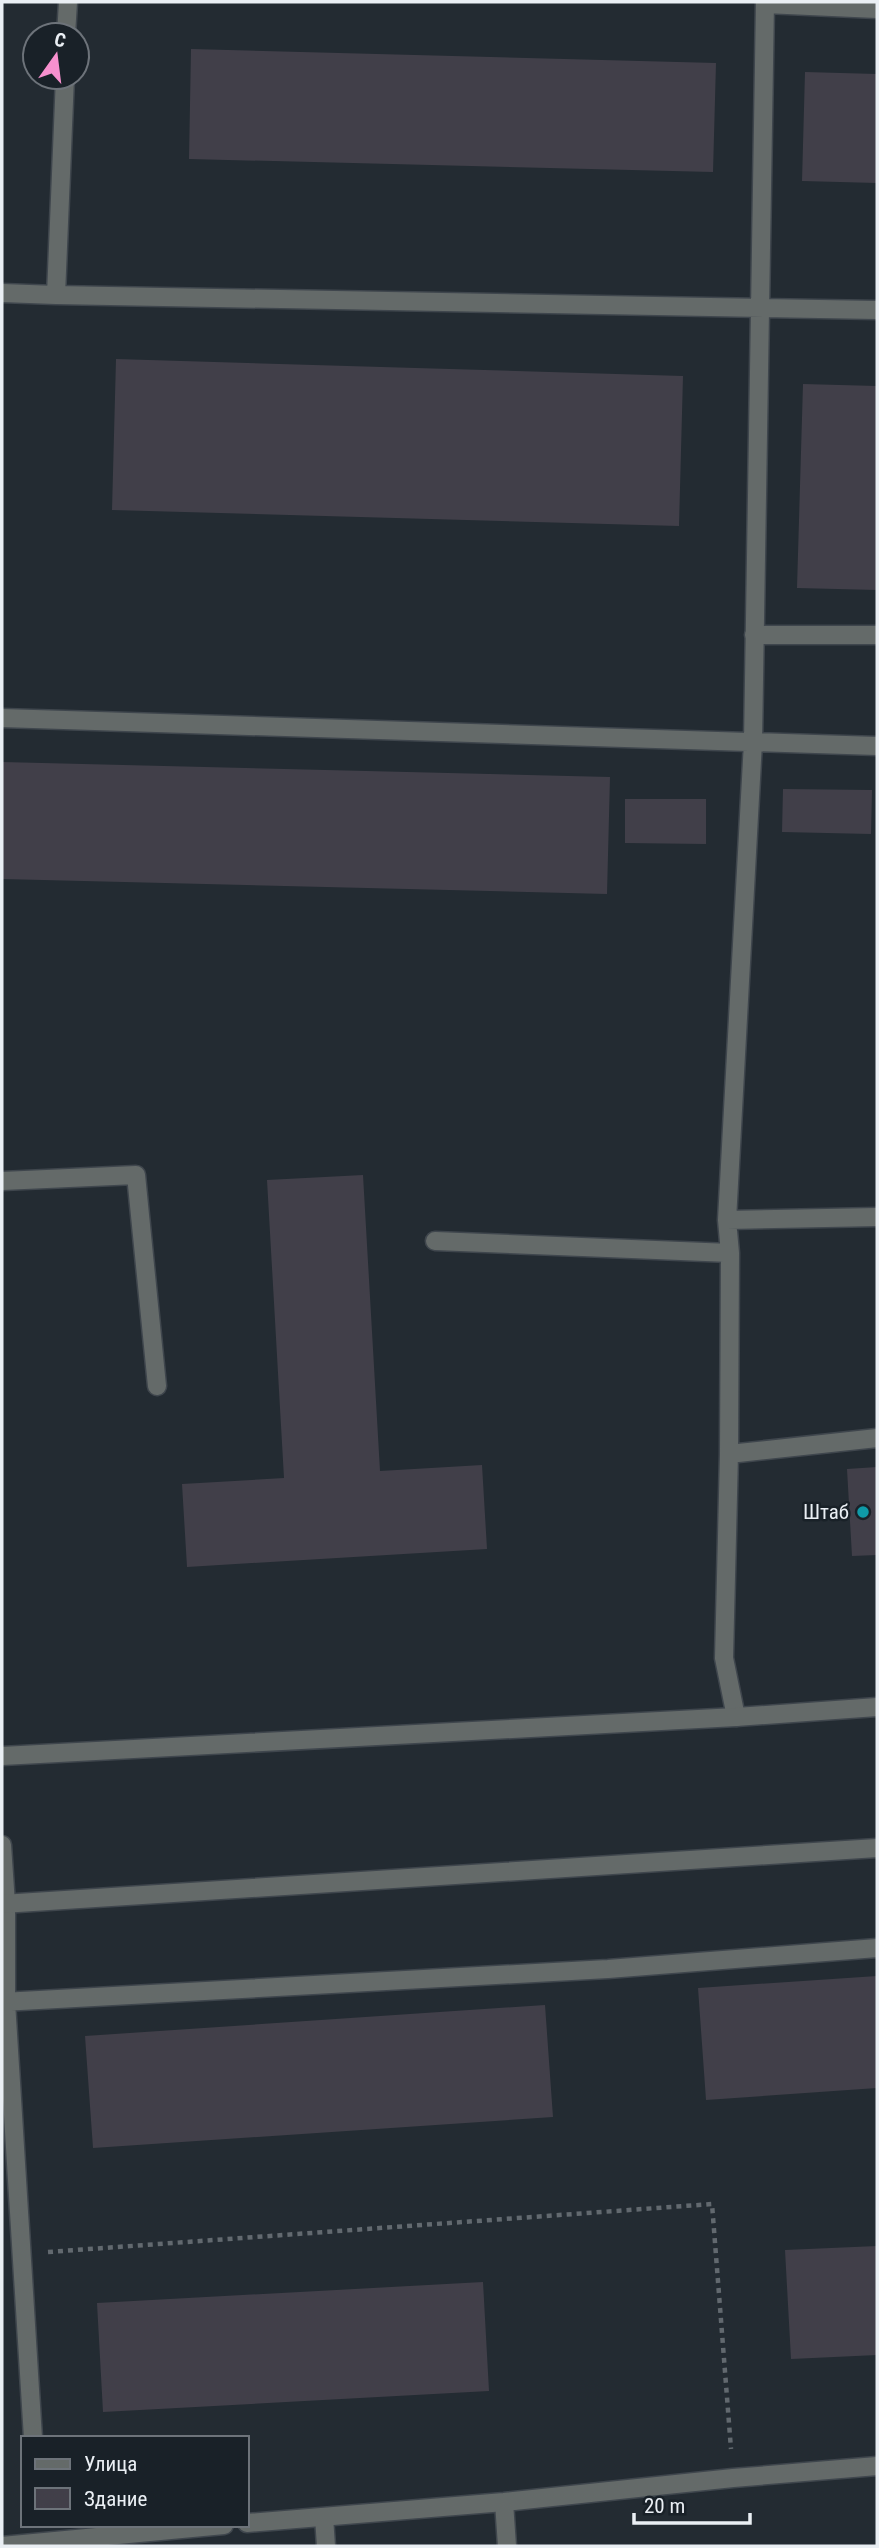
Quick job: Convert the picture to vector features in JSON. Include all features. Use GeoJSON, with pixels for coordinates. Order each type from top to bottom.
{"type":"FeatureCollection","features":[{"type":"Feature","properties":{"kind":"street"},"geometry":{"type":"LineString","coordinates":[[67,21],[68,2]]}},
{"type":"Feature","properties":{"kind":"street"},"geometry":{"type":"LineString","coordinates":[[736,1717],[724,1658],[729,1454],[730,1253],[727,1220],[752,741],[765,3],[877,9]]}},
{"type":"Feature","properties":{"kind":"street"},"geometry":{"type":"LineString","coordinates":[[56,295],[64,91]]}},
{"type":"Feature","properties":{"kind":"street"},"geometry":{"type":"LineString","coordinates":[[2,293],[877,310]]}},
{"type":"Feature","properties":{"kind":"street"},"geometry":{"type":"LineString","coordinates":[[754,635],[877,635]]}},
{"type":"Feature","properties":{"kind":"street"},"geometry":{"type":"LineString","coordinates":[[2,719],[877,746]]}},
{"type":"Feature","properties":{"kind":"street"},"geometry":{"type":"LineString","coordinates":[[2,1181],[136,1175],[157,1386]]}},
{"type":"Feature","properties":{"kind":"street"},"geometry":{"type":"LineString","coordinates":[[727,1220],[877,1217]]}},
{"type":"Feature","properties":{"kind":"street"},"geometry":{"type":"LineString","coordinates":[[435,1241],[730,1253]]}},
{"type":"Feature","properties":{"kind":"street"},"geometry":{"type":"LineString","coordinates":[[729,1454],[877,1438]]}},
{"type":"Feature","properties":{"kind":"street"},"geometry":{"type":"LineString","coordinates":[[2,1756],[736,1717],[877,1707]]}},
{"type":"Feature","properties":{"kind":"street"},"geometry":{"type":"LineString","coordinates":[[2,1846],[4,2002],[23,2254],[33,2436]]}},
{"type":"Feature","properties":{"kind":"street"},"geometry":{"type":"LineString","coordinates":[[4,1904],[877,1848]]}},
{"type":"Feature","properties":{"kind":"street"},"geometry":{"type":"LineString","coordinates":[[4,2002],[608,1969],[877,1948]]}},
{"type":"Feature","properties":{"kind":"street"},"geometry":{"type":"LineString","coordinates":[[248,2523],[504,2502],[877,2466]]}},
{"type":"Feature","properties":{"kind":"street"},"geometry":{"type":"LineString","coordinates":[[504,2502],[507,2546]]}},
{"type":"Feature","properties":{"kind":"street"},"geometry":{"type":"LineString","coordinates":[[324,2517],[326,2546]]}},
{"type":"Feature","properties":{"kind":"street"},"geometry":{"type":"LineString","coordinates":[[2,2546],[38,2538],[154,2539],[214,2527]]}},
{"type":"Feature","properties":{"kind":"path"},"geometry":{"type":"LineString","coordinates":[[23,2254],[712,2204],[733,2478]]}},
{"type":"Feature","properties":{"kind":"building"},"geometry":{"type":"Polygon","coordinates":[[[191,49],[716,63],[713,172],[189,159],[191,49]]]}},
{"type":"Feature","properties":{"kind":"building"},"geometry":{"type":"Polygon","coordinates":[[[805,72],[877,74],[877,183],[802,181],[805,72]]]}},
{"type":"Feature","properties":{"kind":"building"},"geometry":{"type":"Polygon","coordinates":[[[116,359],[683,376],[679,526],[112,510],[116,359]]]}},
{"type":"Feature","properties":{"kind":"building"},"geometry":{"type":"Polygon","coordinates":[[[803,384],[877,386],[877,590],[797,588],[803,384]]]}},
{"type":"Feature","properties":{"kind":"building"},"geometry":{"type":"Polygon","coordinates":[[[2,762],[610,777],[607,894],[2,879],[2,762]]]}},
{"type":"Feature","properties":{"kind":"building"},"geometry":{"type":"Polygon","coordinates":[[[783,789],[872,790],[871,834],[782,832],[783,789]]]}},
{"type":"Feature","properties":{"kind":"building"},"geometry":{"type":"Polygon","coordinates":[[[625,799],[706,799],[706,844],[625,843],[625,799]]]}},
{"type":"Feature","properties":{"kind":"building"},"geometry":{"type":"Polygon","coordinates":[[[363,1175],[380,1471],[482,1465],[487,1549],[187,1567],[182,1484],[284,1478],[267,1180],[363,1175]]]}},
{"type":"Feature","properties":{"kind":"building","name":"Штаб"},"geometry":{"type":"Polygon","coordinates":[[[877,1467],[877,1555],[852,1556],[847,1469],[877,1467]]]}},
{"type":"Feature","properties":{"kind":"building"},"geometry":{"type":"Polygon","coordinates":[[[877,1976],[877,2088],[706,2100],[698,1988],[877,1976]]]}},
{"type":"Feature","properties":{"kind":"building"},"geometry":{"type":"Polygon","coordinates":[[[545,2005],[553,2117],[93,2148],[85,2036],[545,2005]]]}},
{"type":"Feature","properties":{"kind":"building"},"geometry":{"type":"Polygon","coordinates":[[[877,2246],[877,2355],[791,2359],[785,2250],[877,2246]]]}},
{"type":"Feature","properties":{"kind":"building"},"geometry":{"type":"Polygon","coordinates":[[[483,2282],[489,2391],[103,2412],[97,2303],[483,2282]]]}},
{"type":"Feature","properties":{"kind":"place","name":"Штаб"},"geometry":{"type":"Point","coordinates":[863,1512]}}]}
